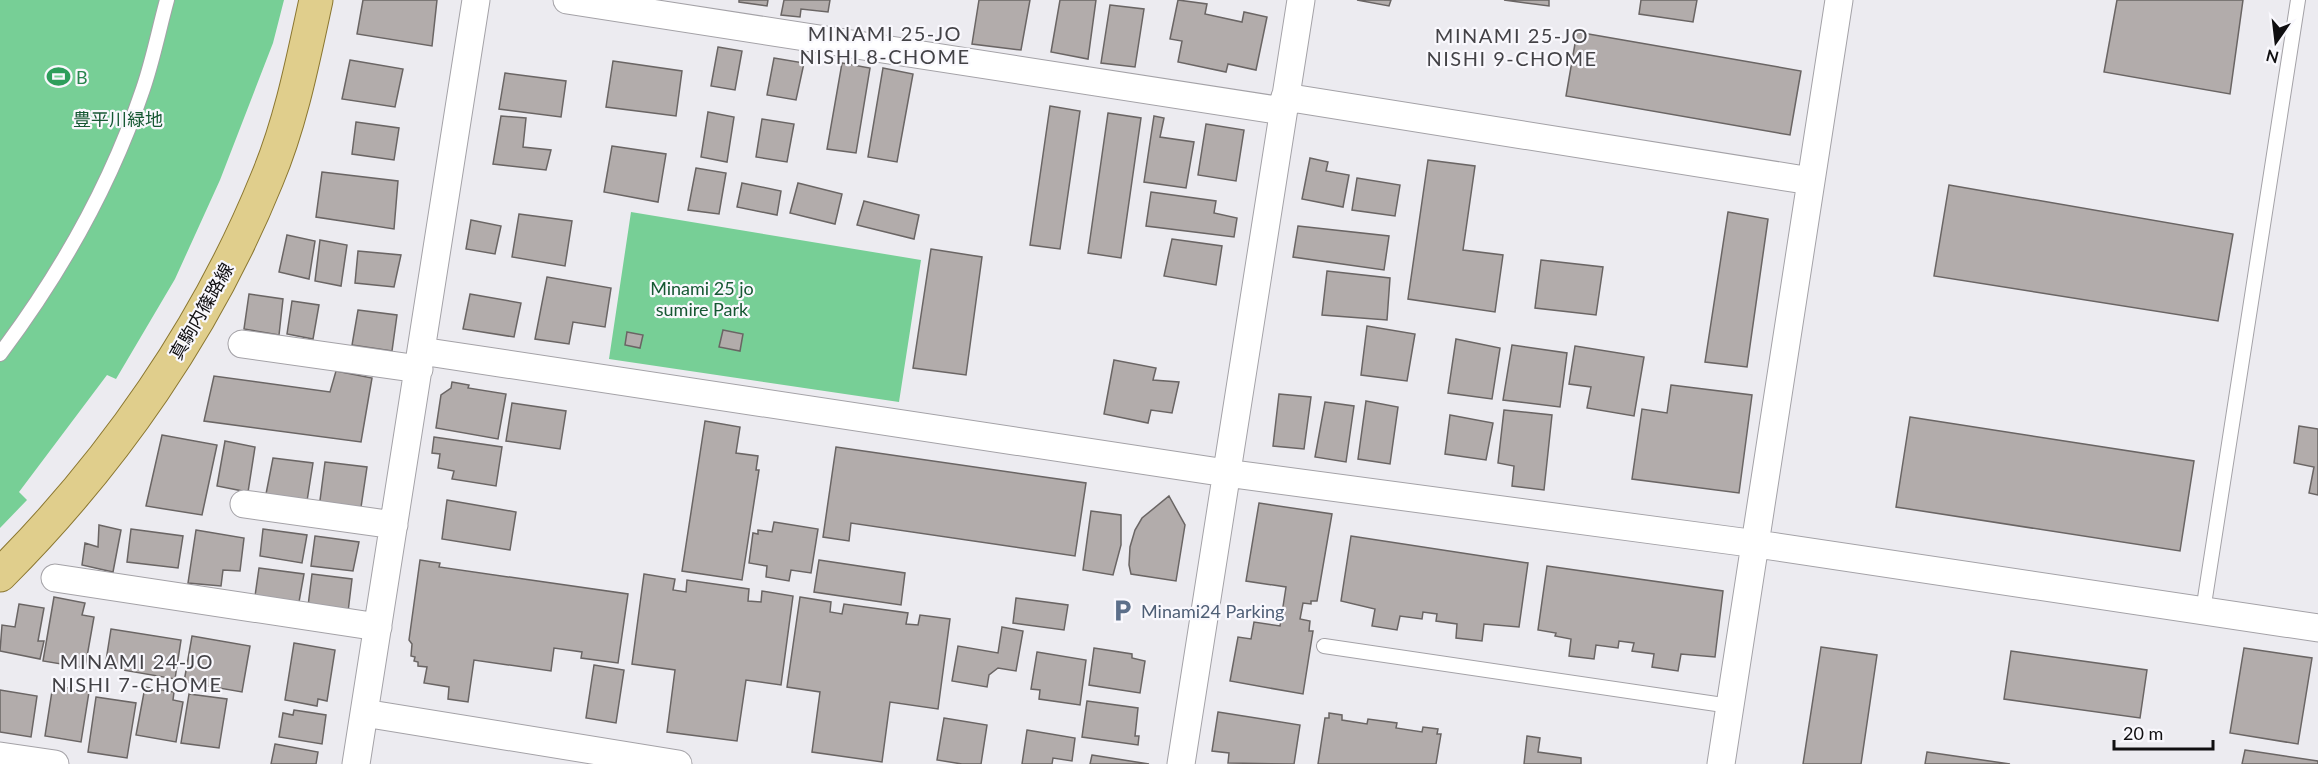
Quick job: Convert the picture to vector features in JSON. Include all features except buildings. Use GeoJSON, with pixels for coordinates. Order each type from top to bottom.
{"type":"FeatureCollection","features":[{"type":"Feature","properties":{"kind":"main road","name":"真駒内篠路線"},"geometry":{"type":"LineString","coordinates":[[0,574],[46,529],[151,396],[226,270],[272,167],[296,92],[316,0]]}},
{"type":"Feature","properties":{"kind":"street"},"geometry":{"type":"LineString","coordinates":[[356,764],[476,0]]}},
{"type":"Feature","properties":{"kind":"street"},"geometry":{"type":"LineString","coordinates":[[567,0],[1811,181]]}},
{"type":"Feature","properties":{"kind":"street"},"geometry":{"type":"LineString","coordinates":[[1181,764],[1301,0]]}},
{"type":"Feature","properties":{"kind":"street"},"geometry":{"type":"LineString","coordinates":[[1721,764],[1839,0]]}},
{"type":"Feature","properties":{"kind":"street"},"geometry":{"type":"LineString","coordinates":[[242,344],[420,360],[1226,473],[1756,544],[2318,628]]}},
{"type":"Feature","properties":{"kind":"street"},"geometry":{"type":"LineString","coordinates":[[244,504],[394,525]]}},
{"type":"Feature","properties":{"kind":"street"},"geometry":{"type":"LineString","coordinates":[[55,578],[378,627]]}},
{"type":"Feature","properties":{"kind":"street"},"geometry":{"type":"LineString","coordinates":[[364,713],[606,759],[678,764]]}},
{"type":"Feature","properties":{"kind":"street"},"geometry":{"type":"LineString","coordinates":[[0,756],[55,764]]}},
{"type":"Feature","properties":{"kind":"lane"},"geometry":{"type":"LineString","coordinates":[[0,354],[34,308],[80,230],[119,154],[144,88],[166,0]]}},
{"type":"Feature","properties":{"kind":"lane"},"geometry":{"type":"LineString","coordinates":[[2203,611],[2298,0]]}},
{"type":"Feature","properties":{"kind":"lane"},"geometry":{"type":"LineString","coordinates":[[1324,646],[1730,706]]}},
{"type":"Feature","properties":{"kind":"green space","name":"豊平川緑地"},"geometry":{"type":"Polygon","coordinates":[[[0,0],[284,0],[273,43],[220,180],[175,279],[116,379],[107,375],[19,492],[27,500],[0,528],[0,0]]]}},
{"type":"Feature","properties":{"kind":"green space","name":"Minami 25 jo sumire Park"},"geometry":{"type":"Polygon","coordinates":[[[631,212],[921,260],[899,402],[609,359],[631,212]]]}},
{"type":"Feature","properties":{"kind":"place","name":"B"},"geometry":{"type":"Point","coordinates":[58,77]}},
{"type":"Feature","properties":{"kind":"place","name":"Minami24 Parking"},"geometry":{"type":"Point","coordinates":[1123,611]}},
{"type":"Feature","properties":{"kind":"district","name":"MINAMI 25-JO NISHI 8-CHOME"},"geometry":{"type":"Point","coordinates":[885,44]}},
{"type":"Feature","properties":{"kind":"district","name":"MINAMI 25-JO NISHI 9-CHOME"},"geometry":{"type":"Point","coordinates":[1512,46]}},
{"type":"Feature","properties":{"kind":"district","name":"MINAMI 24-JO NISHI 7-CHOME"},"geometry":{"type":"Point","coordinates":[137,672]}}]}
